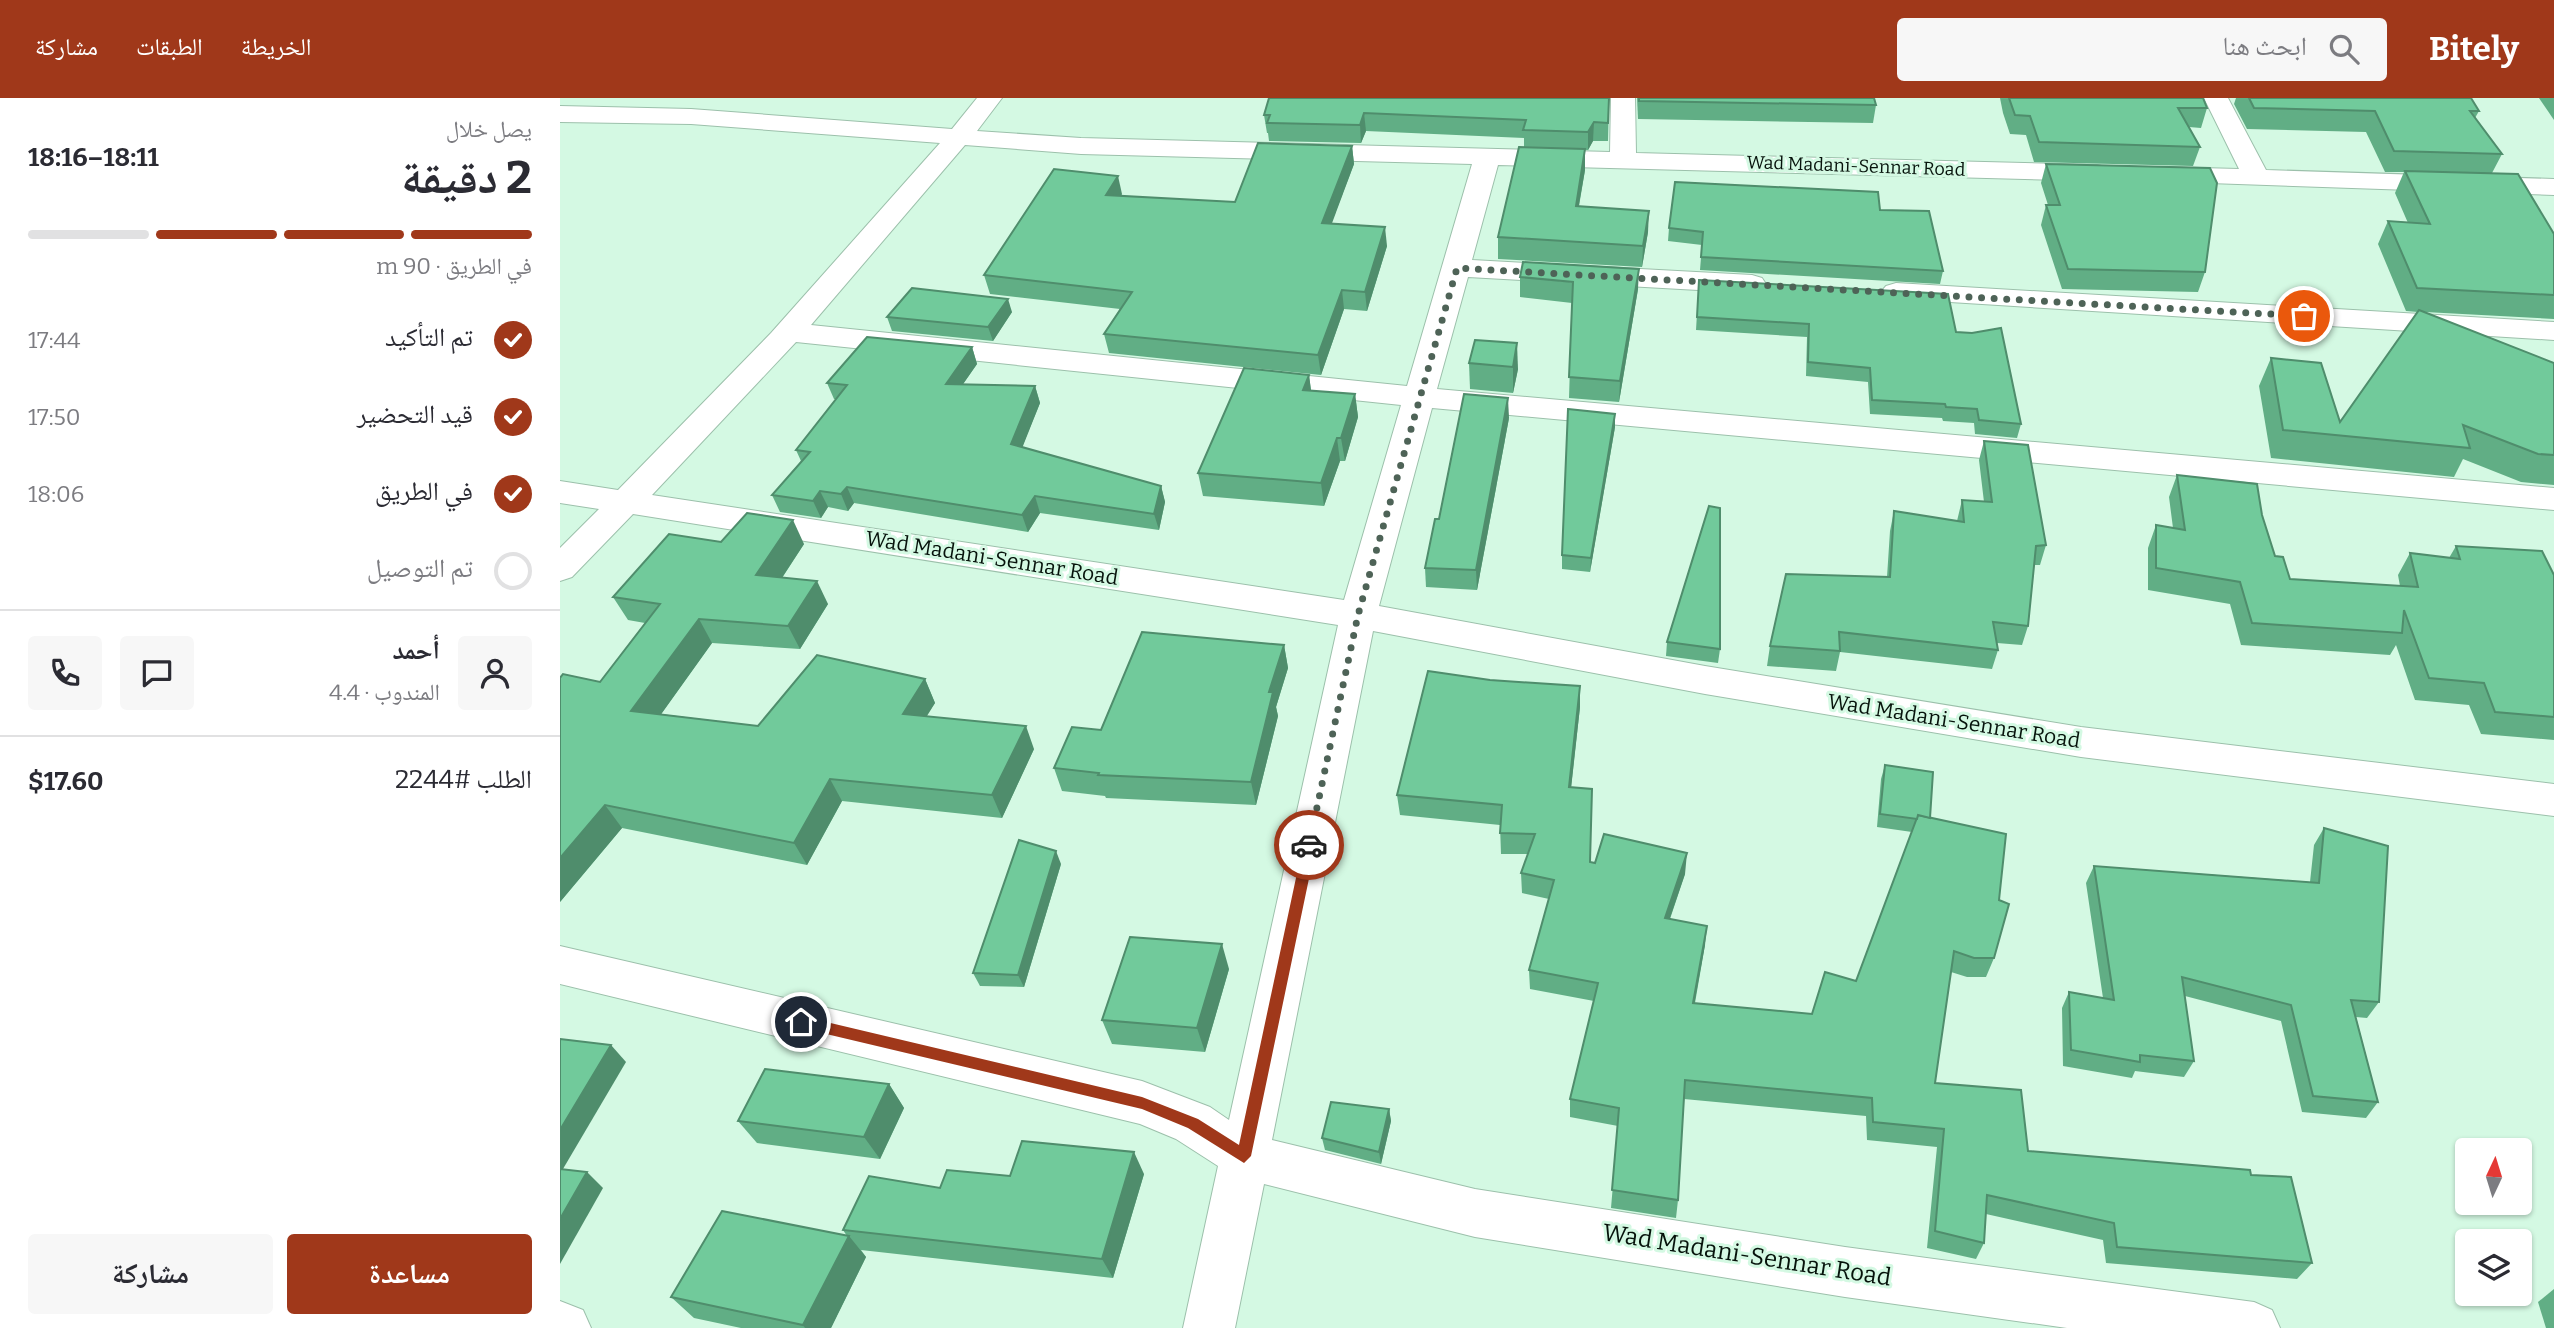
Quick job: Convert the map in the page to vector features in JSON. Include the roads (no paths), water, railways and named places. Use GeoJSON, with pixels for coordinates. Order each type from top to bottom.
{"type":"FeatureCollection","features":[{"type":"Feature","properties":{"kind":"street"},"geometry":{"type":"LineString","coordinates":[[560,569],[789,332],[958,139],[990,98]]}},
{"type":"Feature","properties":{"kind":"street"},"geometry":{"type":"LineString","coordinates":[[1623,98],[1623,159]]}},
{"type":"Feature","properties":{"kind":"street"},"geometry":{"type":"LineString","coordinates":[[2216,98],[2256,177]]}},
{"type":"Feature","properties":{"kind":"street"},"geometry":{"type":"LineString","coordinates":[[869,106],[895,130]]}},
{"type":"Feature","properties":{"kind":"street","name":"Wad Madani-Sennar Road"},"geometry":{"type":"LineString","coordinates":[[560,114],[757,118],[895,130],[958,139],[1095,147],[2256,177],[2523,197],[2554,187]]}},
{"type":"Feature","properties":{"kind":"street"},"geometry":{"type":"LineString","coordinates":[[1209,1328],[1358,615],[1487,158]]}},
{"type":"Feature","properties":{"kind":"street"},"geometry":{"type":"LineString","coordinates":[[1457,268],[1776,285]]}},
{"type":"Feature","properties":{"kind":"street"},"geometry":{"type":"LineString","coordinates":[[1873,290],[2554,331]]}},
{"type":"Feature","properties":{"kind":"street"},"geometry":{"type":"LineString","coordinates":[[789,332],[1419,397],[2554,499]]}},
{"type":"Feature","properties":{"kind":"street","name":"Wad Madani-Sennar Road"},"geometry":{"type":"LineString","coordinates":[[560,492],[1358,615],[1705,680],[2081,742],[2554,800]]}},
{"type":"Feature","properties":{"kind":"street","name":"Wad Madani-Sennar Road"},"geometry":{"type":"LineString","coordinates":[[560,965],[1142,1103],[1193,1123],[1244,1156],[1475,1213],[1845,1272],[2255,1328]]}}]}
